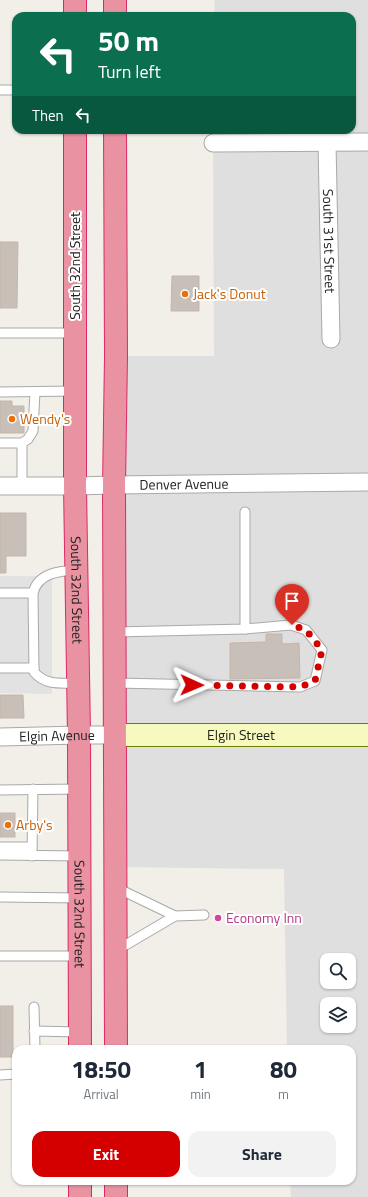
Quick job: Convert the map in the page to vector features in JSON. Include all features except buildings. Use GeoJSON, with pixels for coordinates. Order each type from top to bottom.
{"type":"FeatureCollection","features":[{"type":"Feature","properties":{"kind":"highway"},"geometry":{"type":"LineString","coordinates":[[75,0],[75,12]]}},
{"type":"Feature","properties":{"kind":"highway"},"geometry":{"type":"LineString","coordinates":[[115,0],[115,12]]}},
{"type":"Feature","properties":{"kind":"highway","name":"South 32nd Street"},"geometry":{"type":"LineString","coordinates":[[75,134],[75,486],[79,735],[80,1040]]}},
{"type":"Feature","properties":{"kind":"highway"},"geometry":{"type":"LineString","coordinates":[[115,134],[116,356],[114,484],[116,1045]]}},
{"type":"Feature","properties":{"kind":"highway"},"geometry":{"type":"LineString","coordinates":[[80,1185],[80,1197]]}},
{"type":"Feature","properties":{"kind":"highway"},"geometry":{"type":"LineString","coordinates":[[116,1185],[116,1197]]}},
{"type":"Feature","properties":{"kind":"street"},"geometry":{"type":"LineString","coordinates":[[213,142],[368,142]]}},
{"type":"Feature","properties":{"kind":"street","name":"South 31st Street"},"geometry":{"type":"LineString","coordinates":[[327,143],[331,339]]}},
{"type":"Feature","properties":{"kind":"street","name":"Denver Avenue"},"geometry":{"type":"LineString","coordinates":[[0,486],[368,482]]}},
{"type":"Feature","properties":{"kind":"street","name":"Elgin Avenue"},"geometry":{"type":"LineString","coordinates":[[0,737],[79,735],[115,736]]}},
{"type":"Feature","properties":{"kind":"street","name":"Elgin Street"},"geometry":{"type":"LineString","coordinates":[[115,736],[368,735]]}},
{"type":"Feature","properties":{"kind":"lane"},"geometry":{"type":"LineString","coordinates":[[0,90],[12,90]]}},
{"type":"Feature","properties":{"kind":"lane"},"geometry":{"type":"LineString","coordinates":[[0,332],[75,332]]}},
{"type":"Feature","properties":{"kind":"lane"},"geometry":{"type":"LineString","coordinates":[[0,392],[75,391]]}},
{"type":"Feature","properties":{"kind":"lane"},"geometry":{"type":"LineString","coordinates":[[0,443],[22,443],[28,439],[33,431],[35,392]]}},
{"type":"Feature","properties":{"kind":"lane"},"geometry":{"type":"LineString","coordinates":[[22,443],[22,486]]}},
{"type":"Feature","properties":{"kind":"lane"},"geometry":{"type":"LineString","coordinates":[[245,512],[245,629]]}},
{"type":"Feature","properties":{"kind":"lane"},"geometry":{"type":"LineString","coordinates":[[76,570],[50,574],[34,586],[34,672],[44,681],[50,683],[78,683]]}},
{"type":"Feature","properties":{"kind":"lane"},"geometry":{"type":"LineString","coordinates":[[0,594],[33,593]]}},
{"type":"Feature","properties":{"kind":"lane"},"geometry":{"type":"LineString","coordinates":[[115,632],[245,629],[292,625],[306,630],[322,650],[315,681],[300,687],[115,683]]}},
{"type":"Feature","properties":{"kind":"lane"},"geometry":{"type":"LineString","coordinates":[[0,668],[34,668]]}},
{"type":"Feature","properties":{"kind":"lane"},"geometry":{"type":"LineString","coordinates":[[32,851],[33,789]]}},
{"type":"Feature","properties":{"kind":"lane"},"geometry":{"type":"LineString","coordinates":[[0,790],[79,789]]}},
{"type":"Feature","properties":{"kind":"lane"},"geometry":{"type":"LineString","coordinates":[[0,847],[79,856]]}},
{"type":"Feature","properties":{"kind":"lane"},"geometry":{"type":"LineString","coordinates":[[0,855],[32,851]]}},
{"type":"Feature","properties":{"kind":"lane"},"geometry":{"type":"LineString","coordinates":[[116,887],[175,916]]}},
{"type":"Feature","properties":{"kind":"lane"},"geometry":{"type":"LineString","coordinates":[[0,897],[79,898]]}},
{"type":"Feature","properties":{"kind":"lane"},"geometry":{"type":"LineString","coordinates":[[116,950],[175,916],[204,915]]}},
{"type":"Feature","properties":{"kind":"lane"},"geometry":{"type":"LineString","coordinates":[[0,956],[79,956]]}},
{"type":"Feature","properties":{"kind":"lane"},"geometry":{"type":"LineString","coordinates":[[34,1006],[35,1045]]}},
{"type":"Feature","properties":{"kind":"lane"},"geometry":{"type":"LineString","coordinates":[[34,1031],[80,1040]]}},
{"type":"Feature","properties":{"kind":"lane"},"geometry":{"type":"LineString","coordinates":[[0,1075],[12,1074]]}},
{"type":"Feature","properties":{"kind":"shaded area"},"geometry":{"type":"Polygon","coordinates":[[[215,0],[368,0],[368,1197],[291,1197],[290,1185],[356,1185],[356,1045],[287,1045],[284,869],[116,867],[116,356],[214,356],[213,134],[356,134],[356,12],[214,12],[215,0]]]}},
{"type":"Feature","properties":{"kind":"shaded area"},"geometry":{"type":"Polygon","coordinates":[[[0,576],[52,576],[52,694],[0,693],[0,576]]]}},
{"type":"Feature","properties":{"kind":"place","name":"Jack's Donut"},"geometry":{"type":"Point","coordinates":[185,294]}},
{"type":"Feature","properties":{"kind":"place","name":"Wendy's"},"geometry":{"type":"Point","coordinates":[12,419]}},
{"type":"Feature","properties":{"kind":"place","name":"Arby's"},"geometry":{"type":"Point","coordinates":[8,825]}},
{"type":"Feature","properties":{"kind":"place","name":"Economy Inn"},"geometry":{"type":"Point","coordinates":[218,918]}},
{"type":"Feature","properties":{"kind":"route"},"geometry":{"type":"LineString","coordinates":[[192,685],[300,687],[315,681],[322,650],[306,630],[292,625]]}}]}
